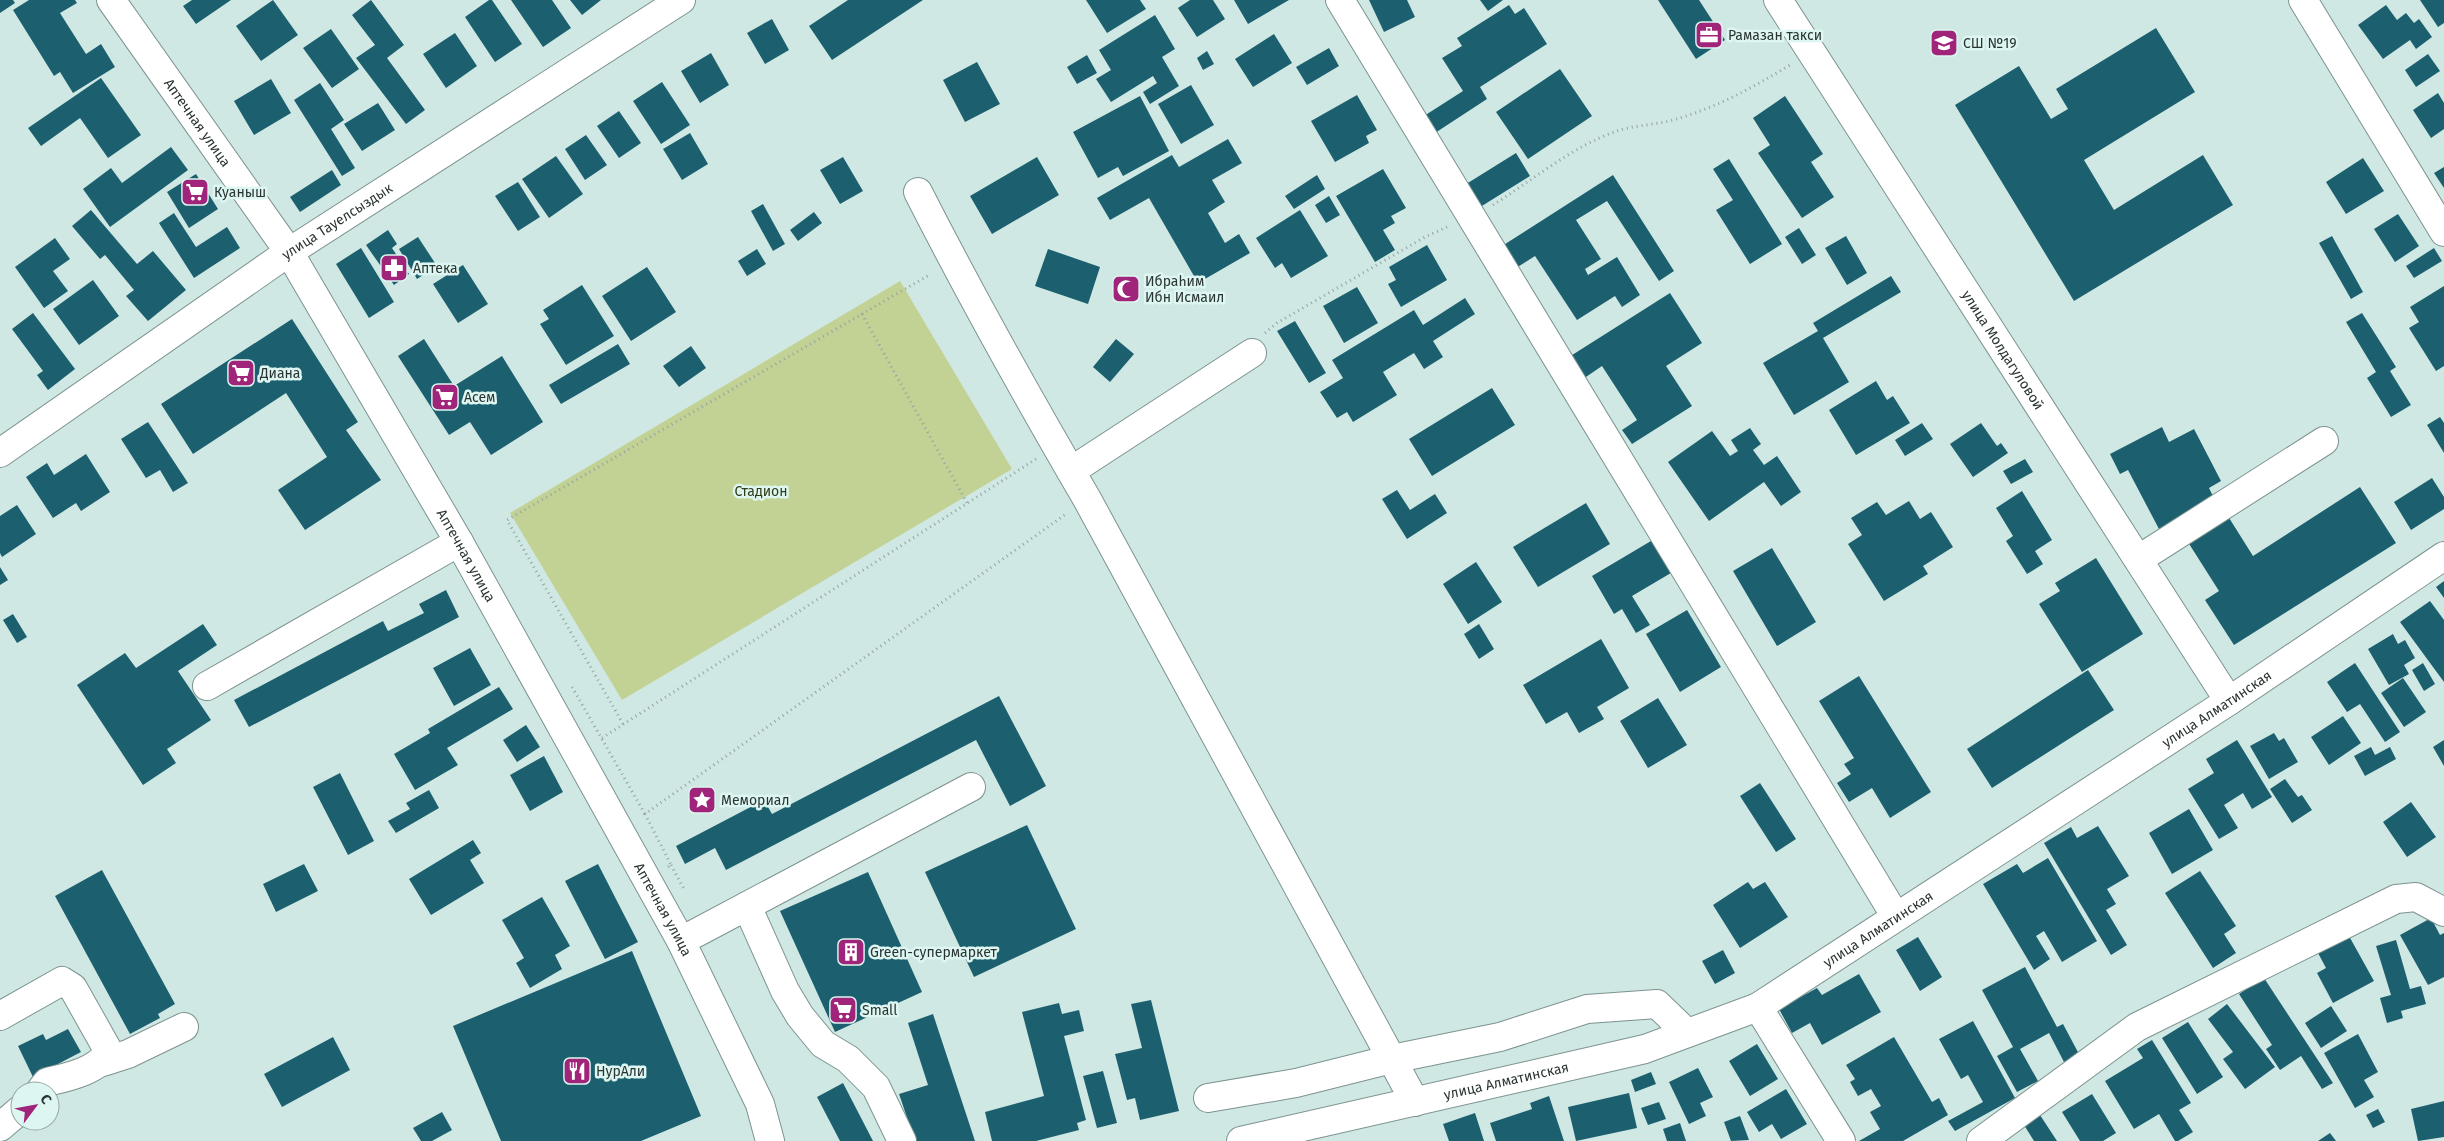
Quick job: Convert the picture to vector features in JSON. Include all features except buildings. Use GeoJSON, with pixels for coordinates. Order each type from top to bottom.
{"type":"FeatureCollection","features":[{"type":"Feature","properties":{"kind":"street","name":"Аптечная улица"},"geometry":{"type":"LineString","coordinates":[[111,0],[289,252],[459,542],[681,941],[760,1104],[770,1141]]}},
{"type":"Feature","properties":{"kind":"street","name":"улица Тауелсыздык"},"geometry":{"type":"LineString","coordinates":[[0,453],[289,252],[681,0]]}},
{"type":"Feature","properties":{"kind":"street"},"geometry":{"type":"LineString","coordinates":[[1340,0],[1896,917]]}},
{"type":"Feature","properties":{"kind":"street","name":"улица Молдагуловой"},"geometry":{"type":"LineString","coordinates":[[1778,0],[2229,701]]}},
{"type":"Feature","properties":{"kind":"street"},"geometry":{"type":"LineString","coordinates":[[2303,0],[2444,232]]}},
{"type":"Feature","properties":{"kind":"street"},"geometry":{"type":"LineString","coordinates":[[918,192],[953,261],[1055,446],[1087,499],[1415,1102]]}},
{"type":"Feature","properties":{"kind":"street"},"geometry":{"type":"LineString","coordinates":[[1071,471],[1252,353]]}},
{"type":"Feature","properties":{"kind":"street"},"geometry":{"type":"LineString","coordinates":[[2139,559],[2324,441]]}},
{"type":"Feature","properties":{"kind":"street"},"geometry":{"type":"LineString","coordinates":[[207,686],[459,542]]}},
{"type":"Feature","properties":{"kind":"street","name":"улица Алматинская"},"geometry":{"type":"LineString","coordinates":[[1241,1141],[1645,1049],[1758,1007],[2229,701],[2444,556]]}},
{"type":"Feature","properties":{"kind":"street"},"geometry":{"type":"LineString","coordinates":[[681,941],[972,787]]}},
{"type":"Feature","properties":{"kind":"street"},"geometry":{"type":"LineString","coordinates":[[1981,1141],[2146,1023],[2396,899],[2416,897],[2444,912]]}},
{"type":"Feature","properties":{"kind":"street"},"geometry":{"type":"LineString","coordinates":[[747,906],[784,991],[800,1016],[823,1044],[848,1059],[876,1087],[902,1141]]}},
{"type":"Feature","properties":{"kind":"street"},"geometry":{"type":"LineString","coordinates":[[0,1016],[62,981],[73,988],[109,1052],[103,1062]]}},
{"type":"Feature","properties":{"kind":"street"},"geometry":{"type":"LineString","coordinates":[[1208,1098],[1296,1083],[1392,1059],[1500,1037],[1587,1009],[1657,1004],[1687,1034]]}},
{"type":"Feature","properties":{"kind":"street"},"geometry":{"type":"LineString","coordinates":[[1758,1007],[1841,1141]]}},
{"type":"Feature","properties":{"kind":"street"},"geometry":{"type":"LineString","coordinates":[[52,1081],[66,1078],[103,1062],[128,1054],[184,1027]]}},
{"type":"Feature","properties":{"kind":"street"},"geometry":{"type":"LineString","coordinates":[[0,1127],[10,1118]]}},
{"type":"Feature","properties":{"kind":"path"},"geometry":{"type":"LineString","coordinates":[[1252,353],[1267,330],[1277,323],[1425,237],[1472,219],[1596,140],[1617,131],[1672,120],[1711,108],[1741,94],[1812,52]]}},
{"type":"Feature","properties":{"kind":"path"},"geometry":{"type":"LineString","coordinates":[[623,724],[507,520],[953,261]]}},
{"type":"Feature","properties":{"kind":"path"},"geometry":{"type":"LineString","coordinates":[[862,314],[967,503]]}},
{"type":"Feature","properties":{"kind":"path"},"geometry":{"type":"LineString","coordinates":[[602,738],[1055,446]]}},
{"type":"Feature","properties":{"kind":"path"},"geometry":{"type":"LineString","coordinates":[[647,880],[672,865],[645,814],[1087,499]]}},
{"type":"Feature","properties":{"kind":"green space","name":"Стадион"},"geometry":{"type":"Polygon","coordinates":[[[900,281],[1012,469],[622,700],[510,513],[900,281]]]}},
{"type":"Feature","properties":{"kind":"place","name":"Рамазан такси"},"geometry":{"type":"Point","coordinates":[1709,35]}},
{"type":"Feature","properties":{"kind":"place","name":"СШ №19"},"geometry":{"type":"Point","coordinates":[1944,43]}},
{"type":"Feature","properties":{"kind":"place","name":"Куаныш"},"geometry":{"type":"Point","coordinates":[195,192]}},
{"type":"Feature","properties":{"kind":"place","name":"Аптека"},"geometry":{"type":"Point","coordinates":[394,268]}},
{"type":"Feature","properties":{"kind":"place","name":"Ибраһим Ибн Исмаил"},"geometry":{"type":"Point","coordinates":[1126,289]}},
{"type":"Feature","properties":{"kind":"place","name":"Диана"},"geometry":{"type":"Point","coordinates":[241,373]}},
{"type":"Feature","properties":{"kind":"place","name":"Асем"},"geometry":{"type":"Point","coordinates":[445,397]}},
{"type":"Feature","properties":{"kind":"place","name":"Мемориал"},"geometry":{"type":"Point","coordinates":[702,800]}},
{"type":"Feature","properties":{"kind":"place","name":"Green-супермаркет"},"geometry":{"type":"Point","coordinates":[851,952]}},
{"type":"Feature","properties":{"kind":"place","name":"Small"},"geometry":{"type":"Point","coordinates":[843,1010]}},
{"type":"Feature","properties":{"kind":"place","name":"НурАли"},"geometry":{"type":"Point","coordinates":[577,1071]}}]}
